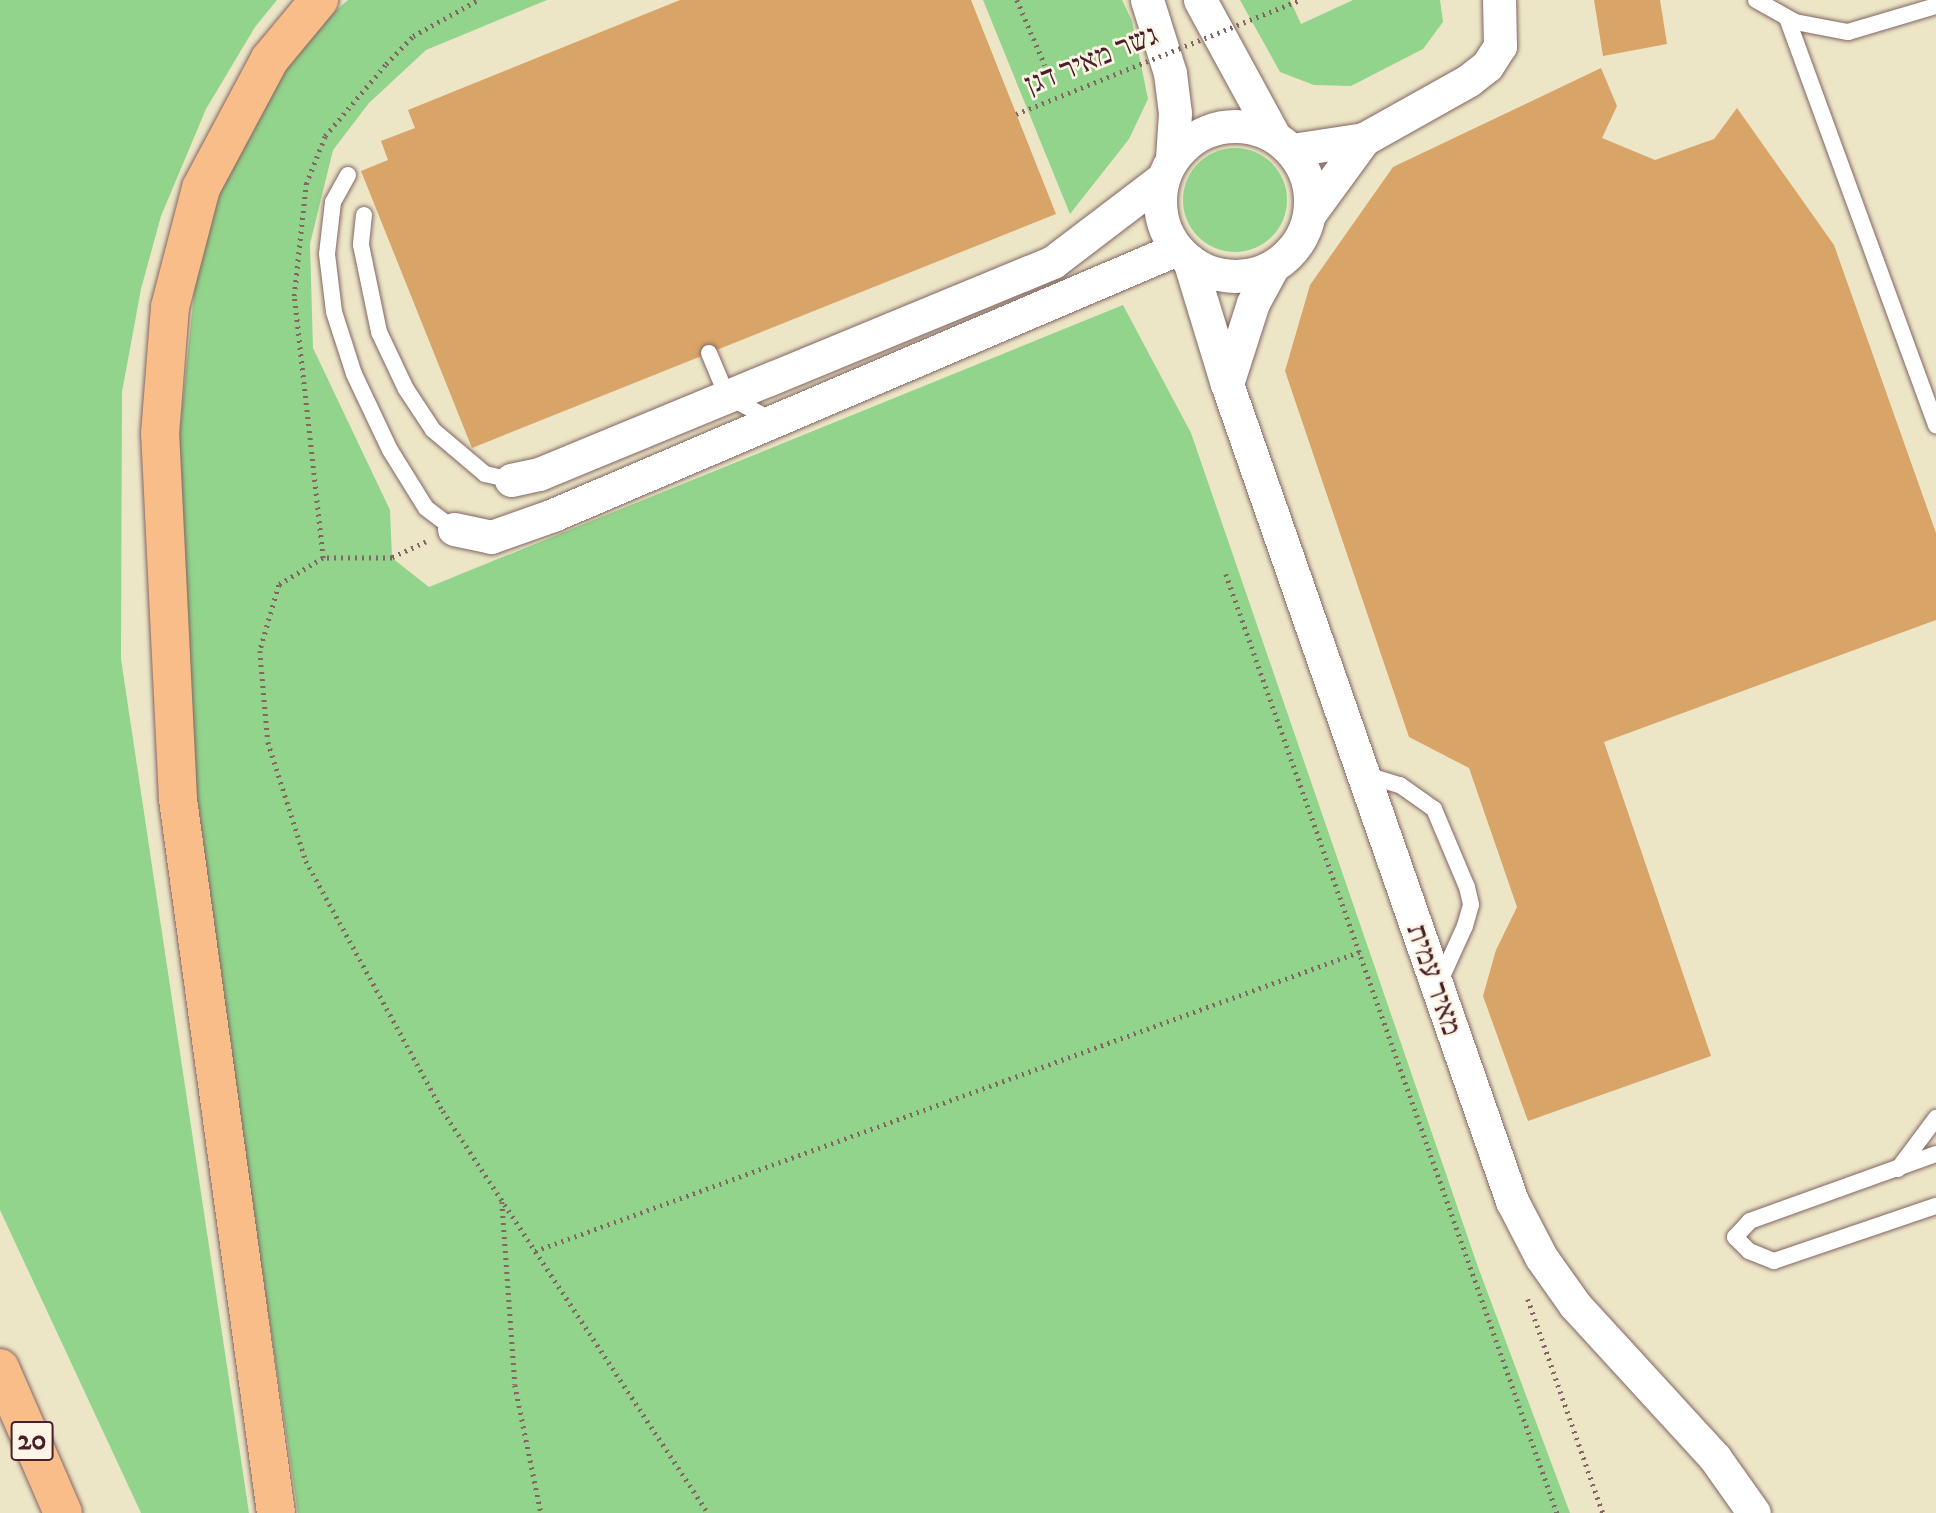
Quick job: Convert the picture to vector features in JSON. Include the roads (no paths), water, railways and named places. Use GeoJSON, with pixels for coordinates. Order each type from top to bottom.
{"type":"FeatureCollection","features":[{"type":"Feature","properties":{"kind":"highway"},"geometry":{"type":"LineString","coordinates":[[276,1513],[178,799],[160,434],[170,307],[201,188],[270,59],[319,0]]}},
{"type":"Feature","properties":{"kind":"highway","name":"20"},"geometry":{"type":"LineString","coordinates":[[0,1368],[63,1513]]}},
{"type":"Feature","properties":{"kind":"street"},"geometry":{"type":"LineString","coordinates":[[1147,0],[1170,74],[1175,113],[1159,202],[1163,225],[1183,255],[1214,274],[1234,276],[1273,266]]}},
{"type":"Feature","properties":{"kind":"street"},"geometry":{"type":"LineString","coordinates":[[1200,0],[1283,143],[1305,170],[1310,213]]}},
{"type":"Feature","properties":{"kind":"street"},"geometry":{"type":"LineString","coordinates":[[511,480],[538,474],[1053,261],[1167,168],[1187,141],[1230,125],[1283,143],[1364,139],[1440,99],[1488,66],[1500,46],[1503,15],[1499,0]]}},
{"type":"Feature","properties":{"kind":"street"},"geometry":{"type":"LineString","coordinates":[[1227,384],[1253,303],[1273,266],[1303,234],[1310,213],[1364,139]]}},
{"type":"Feature","properties":{"kind":"street"},"geometry":{"type":"LineString","coordinates":[[454,529],[491,537],[1183,255]]}},
{"type":"Feature","properties":{"kind":"street","name":"מאיר עמית"},"geometry":{"type":"LineString","coordinates":[[1183,255],[1512,1201],[1541,1257],[1574,1305],[1715,1458],[1754,1513]]}},
{"type":"Feature","properties":{"kind":"lane"},"geometry":{"type":"LineString","coordinates":[[1756,0],[1787,18],[1848,32],[1936,6]]}},
{"type":"Feature","properties":{"kind":"lane"},"geometry":{"type":"LineString","coordinates":[[1787,18],[1936,426]]}},
{"type":"Feature","properties":{"kind":"lane"},"geometry":{"type":"LineString","coordinates":[[348,175],[332,202],[327,254],[334,312],[354,374],[390,450],[426,508],[454,529]]}},
{"type":"Feature","properties":{"kind":"lane"},"geometry":{"type":"LineString","coordinates":[[364,215],[361,246],[379,332],[406,389],[433,430],[485,474],[511,480]]}},
{"type":"Feature","properties":{"kind":"lane"},"geometry":{"type":"LineString","coordinates":[[709,353],[727,396],[773,421]]}},
{"type":"Feature","properties":{"kind":"lane"},"geometry":{"type":"LineString","coordinates":[[1362,774],[1400,785],[1434,809],[1467,887],[1471,905],[1465,926],[1436,988]]}},
{"type":"Feature","properties":{"kind":"lane"},"geometry":{"type":"LineString","coordinates":[[1898,1170],[1936,1118]]}},
{"type":"Feature","properties":{"kind":"lane"},"geometry":{"type":"LineString","coordinates":[[1936,1154],[1898,1170],[1750,1221],[1735,1237],[1749,1251],[1774,1261],[1936,1206]]}}]}
